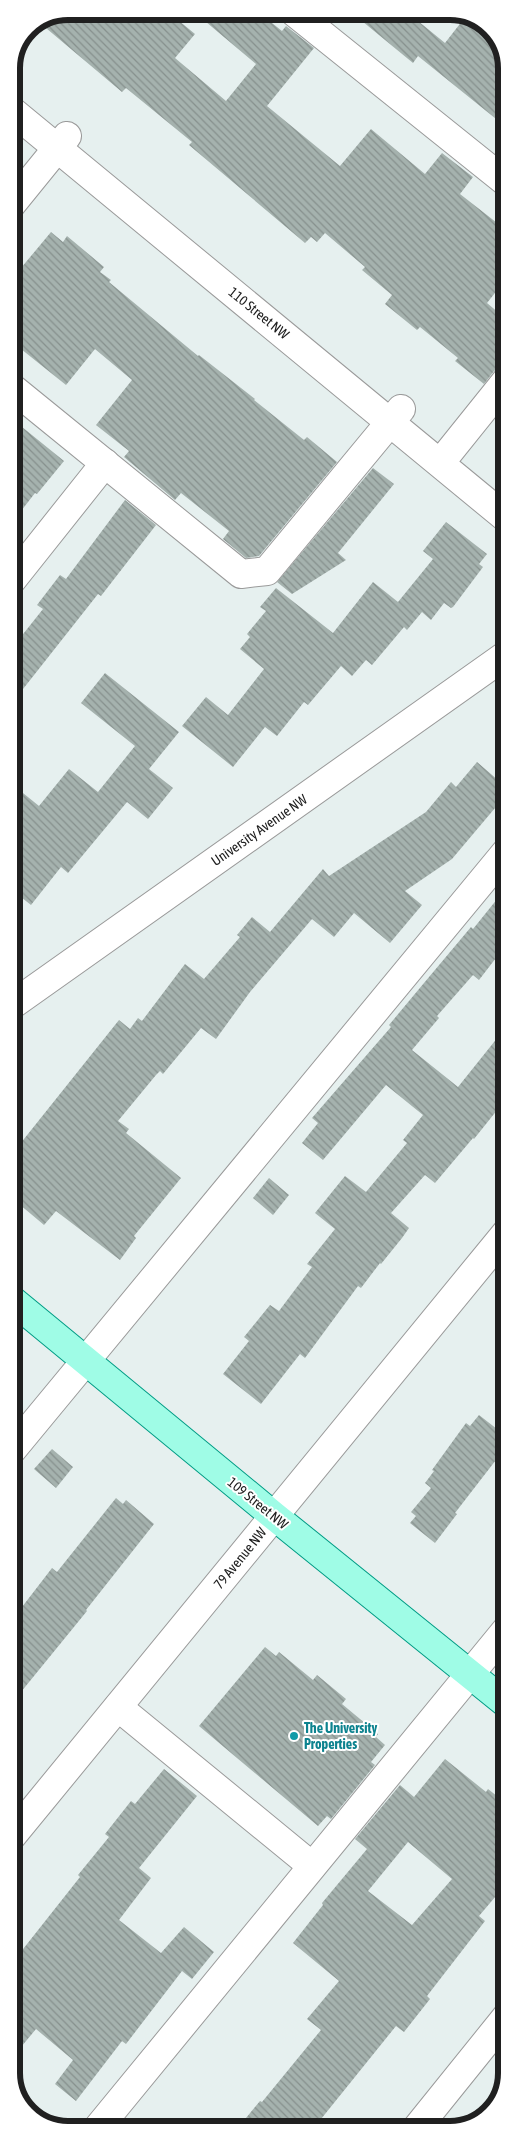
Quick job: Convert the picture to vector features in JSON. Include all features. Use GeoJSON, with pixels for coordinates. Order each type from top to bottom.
{"type":"FeatureCollection","features":[{"type":"Feature","properties":{"kind":"main road","name":"109 Street NW"},"geometry":{"type":"LineString","coordinates":[[20,1306],[498,1698]]}},
{"type":"Feature","properties":{"kind":"street"},"geometry":{"type":"LineString","coordinates":[[304,20],[498,176]]}},
{"type":"Feature","properties":{"kind":"street","name":"110 Street NW"},"geometry":{"type":"LineString","coordinates":[[20,116],[62,142],[396,415],[441,462],[498,511]]}},
{"type":"Feature","properties":{"kind":"street"},"geometry":{"type":"LineString","coordinates":[[20,194],[62,142]]}},
{"type":"Feature","properties":{"kind":"street"},"geometry":{"type":"LineString","coordinates":[[441,462],[498,391]]}},
{"type":"Feature","properties":{"kind":"street"},"geometry":{"type":"LineString","coordinates":[[20,394],[241,574],[267,571],[396,415]]}},
{"type":"Feature","properties":{"kind":"street"},"geometry":{"type":"LineString","coordinates":[[20,570],[105,463]]}},
{"type":"Feature","properties":{"kind":"street","name":"University Avenue NW"},"geometry":{"type":"LineString","coordinates":[[20,999],[498,661]]}},
{"type":"Feature","properties":{"kind":"street"},"geometry":{"type":"LineString","coordinates":[[20,1440],[498,862]]}},
{"type":"Feature","properties":{"kind":"street","name":"79 Avenue NW"},"geometry":{"type":"LineString","coordinates":[[20,1826],[498,1243]]}},
{"type":"Feature","properties":{"kind":"street"},"geometry":{"type":"LineString","coordinates":[[104,2121],[498,1639]]}},
{"type":"Feature","properties":{"kind":"street"},"geometry":{"type":"LineString","coordinates":[[118,1707],[312,1866]]}},
{"type":"Feature","properties":{"kind":"street"},"geometry":{"type":"LineString","coordinates":[[422,2121],[498,2027]]}},
{"type":"Feature","properties":{"kind":"building"},"geometry":{"type":"Polygon","coordinates":[[[68,20],[178,20],[195,34],[175,58],[226,101],[256,64],[204,20],[268,20],[282,31],[286,26],[314,48],[267,106],[340,166],[371,129],[425,174],[442,153],[473,177],[460,194],[498,224],[498,289],[487,303],[498,312],[498,368],[484,384],[455,361],[458,358],[420,327],[417,330],[385,304],[392,295],[362,270],[365,267],[325,233],[317,242],[311,237],[305,243],[189,145],[192,142],[126,88],[122,92],[44,27],[58,21],[68,20]]]}},
{"type":"Feature","properties":{"kind":"building"},"geometry":{"type":"Polygon","coordinates":[[[361,20],[417,20],[445,43],[462,22],[477,28],[492,44],[497,58],[498,121],[418,56],[413,63],[361,20]]]}},
{"type":"Feature","properties":{"kind":"building"},"geometry":{"type":"Polygon","coordinates":[[[51,232],[63,242],[67,236],[104,267],[100,272],[111,280],[109,282],[304,440],[307,437],[337,462],[259,556],[246,558],[223,539],[229,531],[181,493],[175,500],[124,457],[129,451],[96,425],[132,380],[95,349],[66,385],[20,348],[20,269],[51,232]]]}},
{"type":"Feature","properties":{"kind":"building"},"geometry":{"type":"Polygon","coordinates":[[[20,425],[64,461],[37,494],[35,493],[20,512],[20,425]]]}},
{"type":"Feature","properties":{"kind":"building"},"geometry":{"type":"Polygon","coordinates":[[[373,468],[394,484],[338,553],[346,560],[292,594],[277,582],[373,468]]]}},
{"type":"Feature","properties":{"kind":"building"},"geometry":{"type":"Polygon","coordinates":[[[125,500],[156,525],[101,596],[98,594],[20,693],[20,638],[43,609],[37,605],[60,575],[66,579],[125,500]]]}},
{"type":"Feature","properties":{"kind":"building"},"geometry":{"type":"Polygon","coordinates":[[[446,522],[487,554],[479,564],[483,567],[453,607],[451,608],[444,603],[431,620],[422,612],[407,630],[404,627],[372,665],[366,660],[352,676],[341,666],[308,705],[304,702],[277,736],[265,727],[233,767],[182,726],[206,697],[228,715],[264,669],[240,649],[250,637],[247,634],[266,611],[260,607],[276,588],[333,633],[373,582],[398,602],[433,559],[423,551],[446,522]]]}},
{"type":"Feature","properties":{"kind":"building"},"geometry":{"type":"Polygon","coordinates":[[[105,673],[179,732],[149,769],[173,788],[148,819],[127,802],[68,873],[61,867],[31,905],[20,896],[20,797],[23,793],[39,806],[69,769],[98,792],[135,746],[81,703],[105,673]]]}},
{"type":"Feature","properties":{"kind":"building"},"geometry":{"type":"Polygon","coordinates":[[[477,762],[498,780],[498,804],[452,859],[405,891],[422,905],[390,943],[354,913],[334,937],[312,919],[250,992],[216,1039],[201,1028],[163,1074],[160,1071],[156,1075],[118,1121],[129,1129],[126,1133],[181,1178],[134,1236],[136,1238],[120,1260],[56,1211],[44,1225],[20,1205],[20,1144],[119,1020],[130,1029],[138,1018],[142,1021],[185,964],[204,979],[240,937],[237,935],[252,917],[270,932],[323,869],[329,876],[426,812],[451,782],[456,787],[477,762]]]}},
{"type":"Feature","properties":{"kind":"building"},"geometry":{"type":"Polygon","coordinates":[[[498,898],[498,955],[479,980],[473,975],[437,1016],[439,1018],[412,1050],[458,1087],[498,1037],[498,1109],[435,1183],[425,1175],[391,1213],[409,1228],[361,1288],[358,1286],[305,1358],[300,1354],[261,1404],[223,1374],[249,1341],[244,1337],[270,1305],[279,1311],[312,1267],[307,1264],[335,1229],[315,1213],[345,1176],[366,1192],[407,1143],[403,1140],[423,1115],[386,1085],[323,1160],[302,1143],[318,1123],[312,1118],[391,1027],[389,1025],[471,927],[473,929],[498,898]]]}},
{"type":"Feature","properties":{"kind":"building"},"geometry":{"type":"Polygon","coordinates":[[[269,1178],[289,1195],[273,1215],[253,1198],[269,1178]]]}},
{"type":"Feature","properties":{"kind":"building"},"geometry":{"type":"Polygon","coordinates":[[[479,1415],[498,1430],[498,1457],[455,1513],[457,1514],[435,1543],[410,1523],[416,1516],[411,1512],[431,1488],[425,1483],[434,1471],[432,1470],[466,1423],[470,1426],[479,1415]]]}},
{"type":"Feature","properties":{"kind":"building"},"geometry":{"type":"Polygon","coordinates":[[[52,1449],[73,1467],[56,1488],[34,1469],[52,1449]]]}},
{"type":"Feature","properties":{"kind":"building"},"geometry":{"type":"Polygon","coordinates":[[[116,1498],[123,1504],[126,1500],[154,1524],[20,1693],[20,1610],[52,1568],[57,1572],[116,1498]]]}},
{"type":"Feature","properties":{"kind":"building","name":"The University Properties"},"geometry":{"type":"Polygon","coordinates":[[[265,1647],[276,1656],[279,1652],[313,1680],[317,1675],[346,1699],[342,1704],[378,1734],[376,1737],[385,1745],[371,1762],[375,1765],[331,1819],[327,1816],[318,1826],[199,1726],[265,1647]]]}},
{"type":"Feature","properties":{"kind":"building"},"geometry":{"type":"Polygon","coordinates":[[[445,1759],[486,1792],[488,1789],[498,1797],[498,1894],[479,1916],[485,1921],[427,1996],[430,1999],[404,2032],[396,2026],[319,2121],[244,2121],[260,2101],[262,2102],[321,2030],[307,2019],[339,1981],[293,1943],[323,1905],[322,1903],[367,1849],[355,1839],[400,1785],[414,1797],[445,1759]],[[408,1842],[368,1891],[412,1925],[452,1879],[408,1842]]]}},
{"type":"Feature","properties":{"kind":"building"},"geometry":{"type":"Polygon","coordinates":[[[164,1769],[197,1796],[139,1868],[151,1878],[119,1920],[161,1953],[184,1927],[214,1952],[192,1979],[182,1971],[126,2044],[122,2041],[76,2101],[55,2084],[73,2060],[36,2029],[20,2048],[20,1953],[109,1837],[105,1834],[131,1801],[135,1804],[164,1769]]]}},
{"type":"Feature","properties":{"kind":"place","name":"The University Properties"},"geometry":{"type":"Point","coordinates":[294,1736]}}]}
